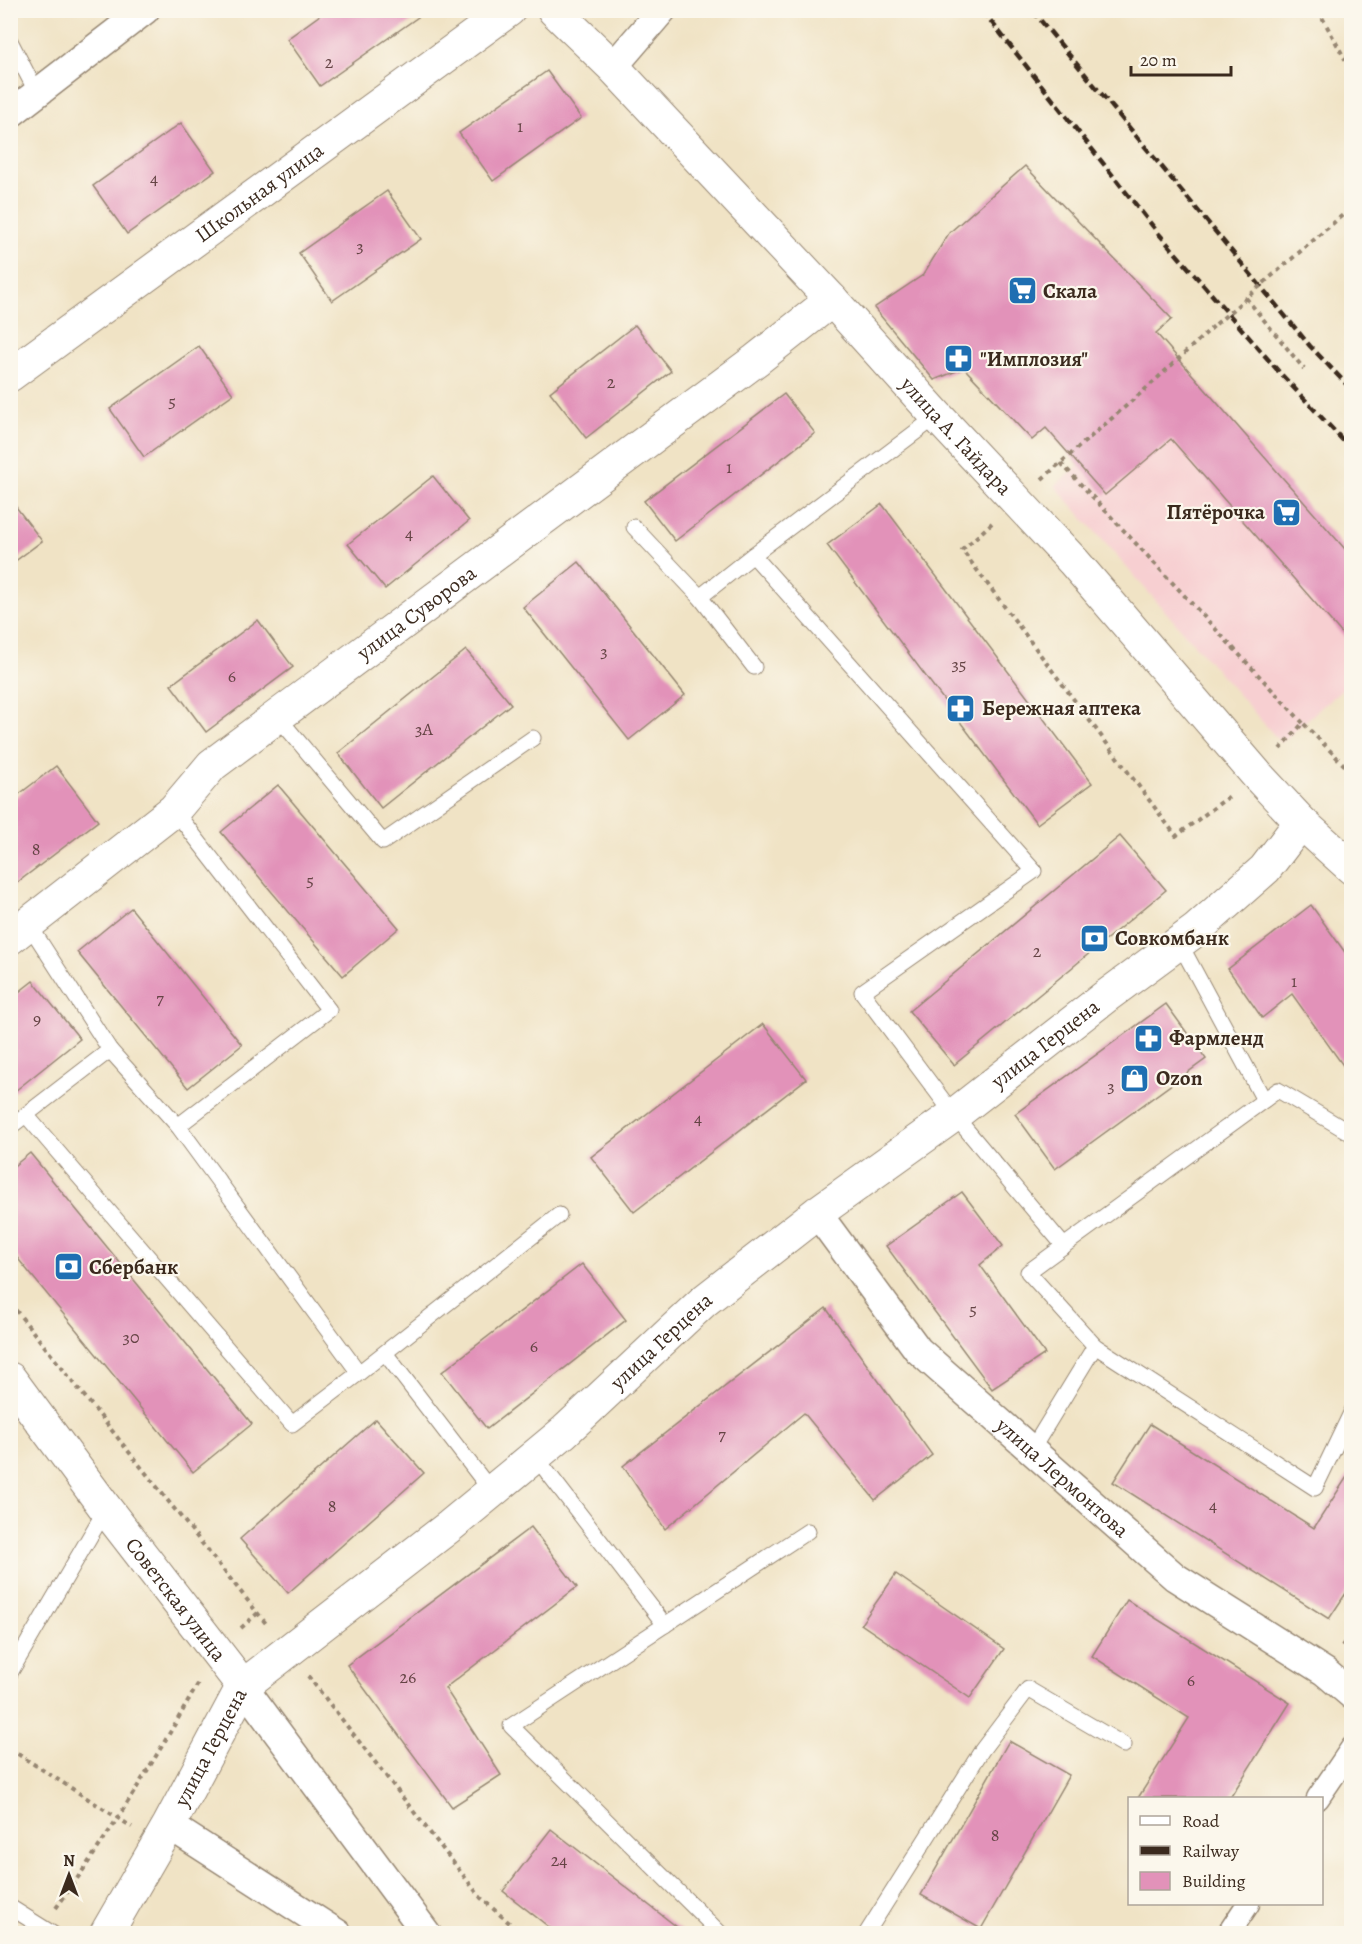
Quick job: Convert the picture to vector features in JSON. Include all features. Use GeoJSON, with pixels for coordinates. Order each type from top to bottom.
{"type":"FeatureCollection","features":[{"type":"Feature","properties":{"kind":"street"},"geometry":{"type":"LineString","coordinates":[[10,114],[146,10]]}},
{"type":"Feature","properties":{"kind":"street","name":"Школьная улица"},"geometry":{"type":"LineString","coordinates":[[10,375],[509,10]]}},
{"type":"Feature","properties":{"kind":"street","name":"улица А. Гайдара"},"geometry":{"type":"LineString","coordinates":[[554,10],[613,67],[1074,562],[1257,775],[1301,822],[1352,868]]}},
{"type":"Feature","properties":{"kind":"street"},"geometry":{"type":"LineString","coordinates":[[613,67],[662,10]]}},
{"type":"Feature","properties":{"kind":"street","name":"улица Суворова"},"geometry":{"type":"LineString","coordinates":[[19,931],[174,810],[212,765],[756,360],[832,300]]}},
{"type":"Feature","properties":{"kind":"street","name":"улица Герцена"},"geometry":{"type":"LineString","coordinates":[[106,1934],[164,1833],[243,1686],[492,1492],[564,1432],[704,1301],[817,1213],[954,1115],[1179,942],[1265,869],[1301,822]]}},
{"type":"Feature","properties":{"kind":"street","name":"улица Лермонтова"},"geometry":{"type":"LineString","coordinates":[[817,1213],[918,1350],[1175,1577],[1325,1672],[1352,1695]]}},
{"type":"Feature","properties":{"kind":"street","name":"Советская улица"},"geometry":{"type":"LineString","coordinates":[[10,1379],[428,1934]]}},
{"type":"Feature","properties":{"kind":"street"},"geometry":{"type":"LineString","coordinates":[[1319,1797],[1352,1748]]}},
{"type":"Feature","properties":{"kind":"street"},"geometry":{"type":"LineString","coordinates":[[164,1833],[338,1934]]}},
{"type":"Feature","properties":{"kind":"street"},"geometry":{"type":"LineString","coordinates":[[1228,1934],[1247,1905]]}},
{"type":"Feature","properties":{"kind":"lane"},"geometry":{"type":"LineString","coordinates":[[10,41],[37,93]]}},
{"type":"Feature","properties":{"kind":"lane"},"geometry":{"type":"LineString","coordinates":[[700,597],[937,416]]}},
{"type":"Feature","properties":{"kind":"lane"},"geometry":{"type":"LineString","coordinates":[[633,527],[700,597],[754,667]]}},
{"type":"Feature","properties":{"kind":"lane"},"geometry":{"type":"LineString","coordinates":[[753,555],[1034,871],[862,992],[954,1115],[1064,1246]]}},
{"type":"Feature","properties":{"kind":"lane"},"geometry":{"type":"LineString","coordinates":[[277,716],[383,842],[533,738]]}},
{"type":"Feature","properties":{"kind":"lane"},"geometry":{"type":"LineString","coordinates":[[174,810],[328,1010],[178,1126]]}},
{"type":"Feature","properties":{"kind":"lane"},"geometry":{"type":"LineString","coordinates":[[19,931],[110,1050],[178,1126],[360,1373]]}},
{"type":"Feature","properties":{"kind":"lane"},"geometry":{"type":"LineString","coordinates":[[1179,942],[1264,1100]]}},
{"type":"Feature","properties":{"kind":"lane"},"geometry":{"type":"LineString","coordinates":[[10,1127],[110,1050]]}},
{"type":"Feature","properties":{"kind":"lane"},"geometry":{"type":"LineString","coordinates":[[1352,1134],[1278,1090],[1028,1272],[1095,1346],[1315,1488],[1352,1412]]}},
{"type":"Feature","properties":{"kind":"lane"},"geometry":{"type":"LineString","coordinates":[[26,1115],[292,1424],[559,1215]]}},
{"type":"Feature","properties":{"kind":"lane"},"geometry":{"type":"LineString","coordinates":[[1031,1451],[1095,1346]]}},
{"type":"Feature","properties":{"kind":"lane"},"geometry":{"type":"LineString","coordinates":[[385,1353],[492,1492]]}},
{"type":"Feature","properties":{"kind":"lane"},"geometry":{"type":"LineString","coordinates":[[535,1456],[666,1625]]}},
{"type":"Feature","properties":{"kind":"lane"},"geometry":{"type":"LineString","coordinates":[[10,1673],[106,1509]]}},
{"type":"Feature","properties":{"kind":"lane"},"geometry":{"type":"LineString","coordinates":[[721,1934],[511,1726],[808,1531]]}},
{"type":"Feature","properties":{"kind":"lane"},"geometry":{"type":"LineString","coordinates":[[866,1934],[982,1750],[1028,1689],[1124,1745]]}},
{"type":"Feature","properties":{"kind":"lane"},"geometry":{"type":"LineString","coordinates":[[10,1906],[48,1930]]}},
{"type":"Feature","properties":{"kind":"path"},"geometry":{"type":"LineString","coordinates":[[1318,10],[1345,59],[1352,64]]}},
{"type":"Feature","properties":{"kind":"path"},"geometry":{"type":"LineString","coordinates":[[1149,386],[1216,324],[1352,207]]}},
{"type":"Feature","properties":{"kind":"path"},"geometry":{"type":"LineString","coordinates":[[1246,298],[1304,369]]}},
{"type":"Feature","properties":{"kind":"path"},"geometry":{"type":"LineString","coordinates":[[1061,463],[1352,773]]}},
{"type":"Feature","properties":{"kind":"path"},"geometry":{"type":"LineString","coordinates":[[1257,775],[1303,723]]}},
{"type":"Feature","properties":{"kind":"path"},"geometry":{"type":"LineString","coordinates":[[10,1303],[258,1612],[481,1898],[522,1934]]}},
{"type":"Feature","properties":{"kind":"path"},"geometry":{"type":"LineString","coordinates":[[48,1930],[154,1761],[216,1651],[258,1612]]}},
{"type":"Feature","properties":{"kind":"path"},"geometry":{"type":"LineString","coordinates":[[10,1749],[117,1819],[164,1833]]}},
{"type":"Feature","properties":{"kind":"shaded area"},"geometry":{"type":"Polygon","coordinates":[[[1188,370],[1351,557],[1351,681],[1281,743],[1055,486],[1188,370]]]}},
{"type":"Feature","properties":{"kind":"building"},"geometry":{"type":"Polygon","coordinates":[[[327,10],[428,10],[320,86],[287,39],[327,10]]]}},
{"type":"Feature","properties":{"kind":"building"},"geometry":{"type":"Polygon","coordinates":[[[547,71],[581,118],[493,181],[459,133],[547,71]]]}},
{"type":"Feature","properties":{"kind":"building"},"geometry":{"type":"Polygon","coordinates":[[[181,123],[215,171],[127,234],[93,186],[181,123]]]}},
{"type":"Feature","properties":{"kind":"building","name":"Скала"},"geometry":{"type":"Polygon","coordinates":[[[1025,166],[1172,319],[1156,333],[1352,557],[1352,645],[1171,439],[1105,495],[1046,428],[1032,440],[964,368],[934,380],[874,308],[923,275],[949,233],[1025,166]]]}},
{"type":"Feature","properties":{"kind":"building"},"geometry":{"type":"Polygon","coordinates":[[[387,191],[421,239],[332,301],[299,253],[387,191]]]}},
{"type":"Feature","properties":{"kind":"building"},"geometry":{"type":"Polygon","coordinates":[[[635,325],[671,371],[586,438],[550,392],[635,325]]]}},
{"type":"Feature","properties":{"kind":"building"},"geometry":{"type":"Polygon","coordinates":[[[199,346],[233,394],[144,457],[110,409],[199,346]]]}},
{"type":"Feature","properties":{"kind":"building"},"geometry":{"type":"Polygon","coordinates":[[[784,394],[815,433],[675,541],[644,501],[784,394]]]}},
{"type":"Feature","properties":{"kind":"building"},"geometry":{"type":"Polygon","coordinates":[[[433,476],[469,521],[385,589],[348,544],[433,476]]]}},
{"type":"Feature","properties":{"kind":"building"},"geometry":{"type":"Polygon","coordinates":[[[10,499],[42,541],[10,565],[10,499]]]}},
{"type":"Feature","properties":{"kind":"building"},"geometry":{"type":"Polygon","coordinates":[[[882,504],[1092,783],[1037,824],[827,545],[882,504]]]}},
{"type":"Feature","properties":{"kind":"building"},"geometry":{"type":"Polygon","coordinates":[[[579,562],[685,695],[629,740],[523,607],[579,562]]]}},
{"type":"Feature","properties":{"kind":"building"},"geometry":{"type":"Polygon","coordinates":[[[258,620],[293,667],[206,732],[171,685],[258,620]]]}},
{"type":"Feature","properties":{"kind":"building"},"geometry":{"type":"Polygon","coordinates":[[[466,650],[511,704],[381,808],[338,753],[466,650]]]}},
{"type":"Feature","properties":{"kind":"building"},"geometry":{"type":"Polygon","coordinates":[[[56,766],[98,821],[10,888],[10,801],[56,766]]]}},
{"type":"Feature","properties":{"kind":"building"},"geometry":{"type":"Polygon","coordinates":[[[278,785],[399,928],[343,976],[221,832],[278,785]]]}},
{"type":"Feature","properties":{"kind":"building"},"geometry":{"type":"Polygon","coordinates":[[[1120,836],[1166,890],[954,1065],[909,1011],[1120,836]]]}},
{"type":"Feature","properties":{"kind":"building"},"geometry":{"type":"Polygon","coordinates":[[[1311,905],[1352,962],[1352,1078],[1292,994],[1262,1018],[1228,969],[1311,905]]]}},
{"type":"Feature","properties":{"kind":"building"},"geometry":{"type":"Polygon","coordinates":[[[131,908],[242,1045],[188,1088],[77,952],[131,908]]]}},
{"type":"Feature","properties":{"kind":"building"},"geometry":{"type":"Polygon","coordinates":[[[33,981],[80,1039],[10,1095],[10,999],[33,981]]]}},
{"type":"Feature","properties":{"kind":"building"},"geometry":{"type":"Polygon","coordinates":[[[1166,1004],[1206,1059],[1055,1169],[1015,1114],[1166,1004]]]}},
{"type":"Feature","properties":{"kind":"building"},"geometry":{"type":"Polygon","coordinates":[[[763,1024],[806,1079],[634,1212],[591,1157],[763,1024]]]}},
{"type":"Feature","properties":{"kind":"building"},"geometry":{"type":"Polygon","coordinates":[[[30,1153],[252,1424],[193,1472],[10,1249],[10,1169],[30,1153]]]}},
{"type":"Feature","properties":{"kind":"building"},"geometry":{"type":"Polygon","coordinates":[[[962,1192],[1003,1246],[980,1265],[1045,1354],[992,1389],[886,1246],[962,1192]]]}},
{"type":"Feature","properties":{"kind":"building"},"geometry":{"type":"Polygon","coordinates":[[[582,1264],[626,1320],[487,1429],[442,1372],[582,1264]]]}},
{"type":"Feature","properties":{"kind":"building"},"geometry":{"type":"Polygon","coordinates":[[[826,1308],[932,1455],[875,1500],[804,1413],[665,1529],[623,1466],[826,1308]]]}},
{"type":"Feature","properties":{"kind":"building"},"geometry":{"type":"Polygon","coordinates":[[[376,1419],[424,1473],[288,1593],[240,1539],[376,1419]]]}},
{"type":"Feature","properties":{"kind":"building"},"geometry":{"type":"Polygon","coordinates":[[[1150,1424],[1314,1528],[1352,1469],[1352,1584],[1329,1619],[1113,1482],[1150,1424]]]}},
{"type":"Feature","properties":{"kind":"building"},"geometry":{"type":"Polygon","coordinates":[[[531,1527],[577,1587],[445,1688],[501,1775],[452,1807],[347,1665],[531,1527]]]}},
{"type":"Feature","properties":{"kind":"building"},"geometry":{"type":"Polygon","coordinates":[[[896,1574],[1004,1649],[970,1698],[861,1624],[896,1574]]]}},
{"type":"Feature","properties":{"kind":"building"},"geometry":{"type":"Polygon","coordinates":[[[1127,1600],[1290,1703],[1231,1797],[1139,1797],[1189,1718],[1092,1656],[1127,1600]]]}},
{"type":"Feature","properties":{"kind":"building"},"geometry":{"type":"Polygon","coordinates":[[[1009,1741],[1069,1775],[981,1929],[921,1895],[1009,1741]]]}},
{"type":"Feature","properties":{"kind":"building"},"geometry":{"type":"Polygon","coordinates":[[[551,1829],[686,1934],[558,1934],[503,1891],[551,1829]]]}},
{"type":"Feature","properties":{"kind":"railway"},"geometry":{"type":"LineString","coordinates":[[982,10],[1159,234],[1280,373],[1352,450]]}},
{"type":"Feature","properties":{"kind":"railway"},"geometry":{"type":"LineString","coordinates":[[1032,10],[1310,346],[1352,390]]}},
{"type":"Feature","properties":{"kind":"place","name":"Скала"},"geometry":{"type":"Point","coordinates":[1022,291]}},
{"type":"Feature","properties":{"kind":"place","name":"\"Имплозия\""},"geometry":{"type":"Point","coordinates":[959,359]}},
{"type":"Feature","properties":{"kind":"place","name":"Пятёрочка"},"geometry":{"type":"Point","coordinates":[1286,512]}},
{"type":"Feature","properties":{"kind":"place","name":"Бережная аптека"},"geometry":{"type":"Point","coordinates":[961,708]}},
{"type":"Feature","properties":{"kind":"place","name":"Совкомбанк"},"geometry":{"type":"Point","coordinates":[1094,938]}},
{"type":"Feature","properties":{"kind":"place","name":"Фармленд"},"geometry":{"type":"Point","coordinates":[1148,1038]}},
{"type":"Feature","properties":{"kind":"place","name":"Ozon"},"geometry":{"type":"Point","coordinates":[1135,1078]}},
{"type":"Feature","properties":{"kind":"place","name":"Сбербанк"},"geometry":{"type":"Point","coordinates":[68,1267]}}]}
